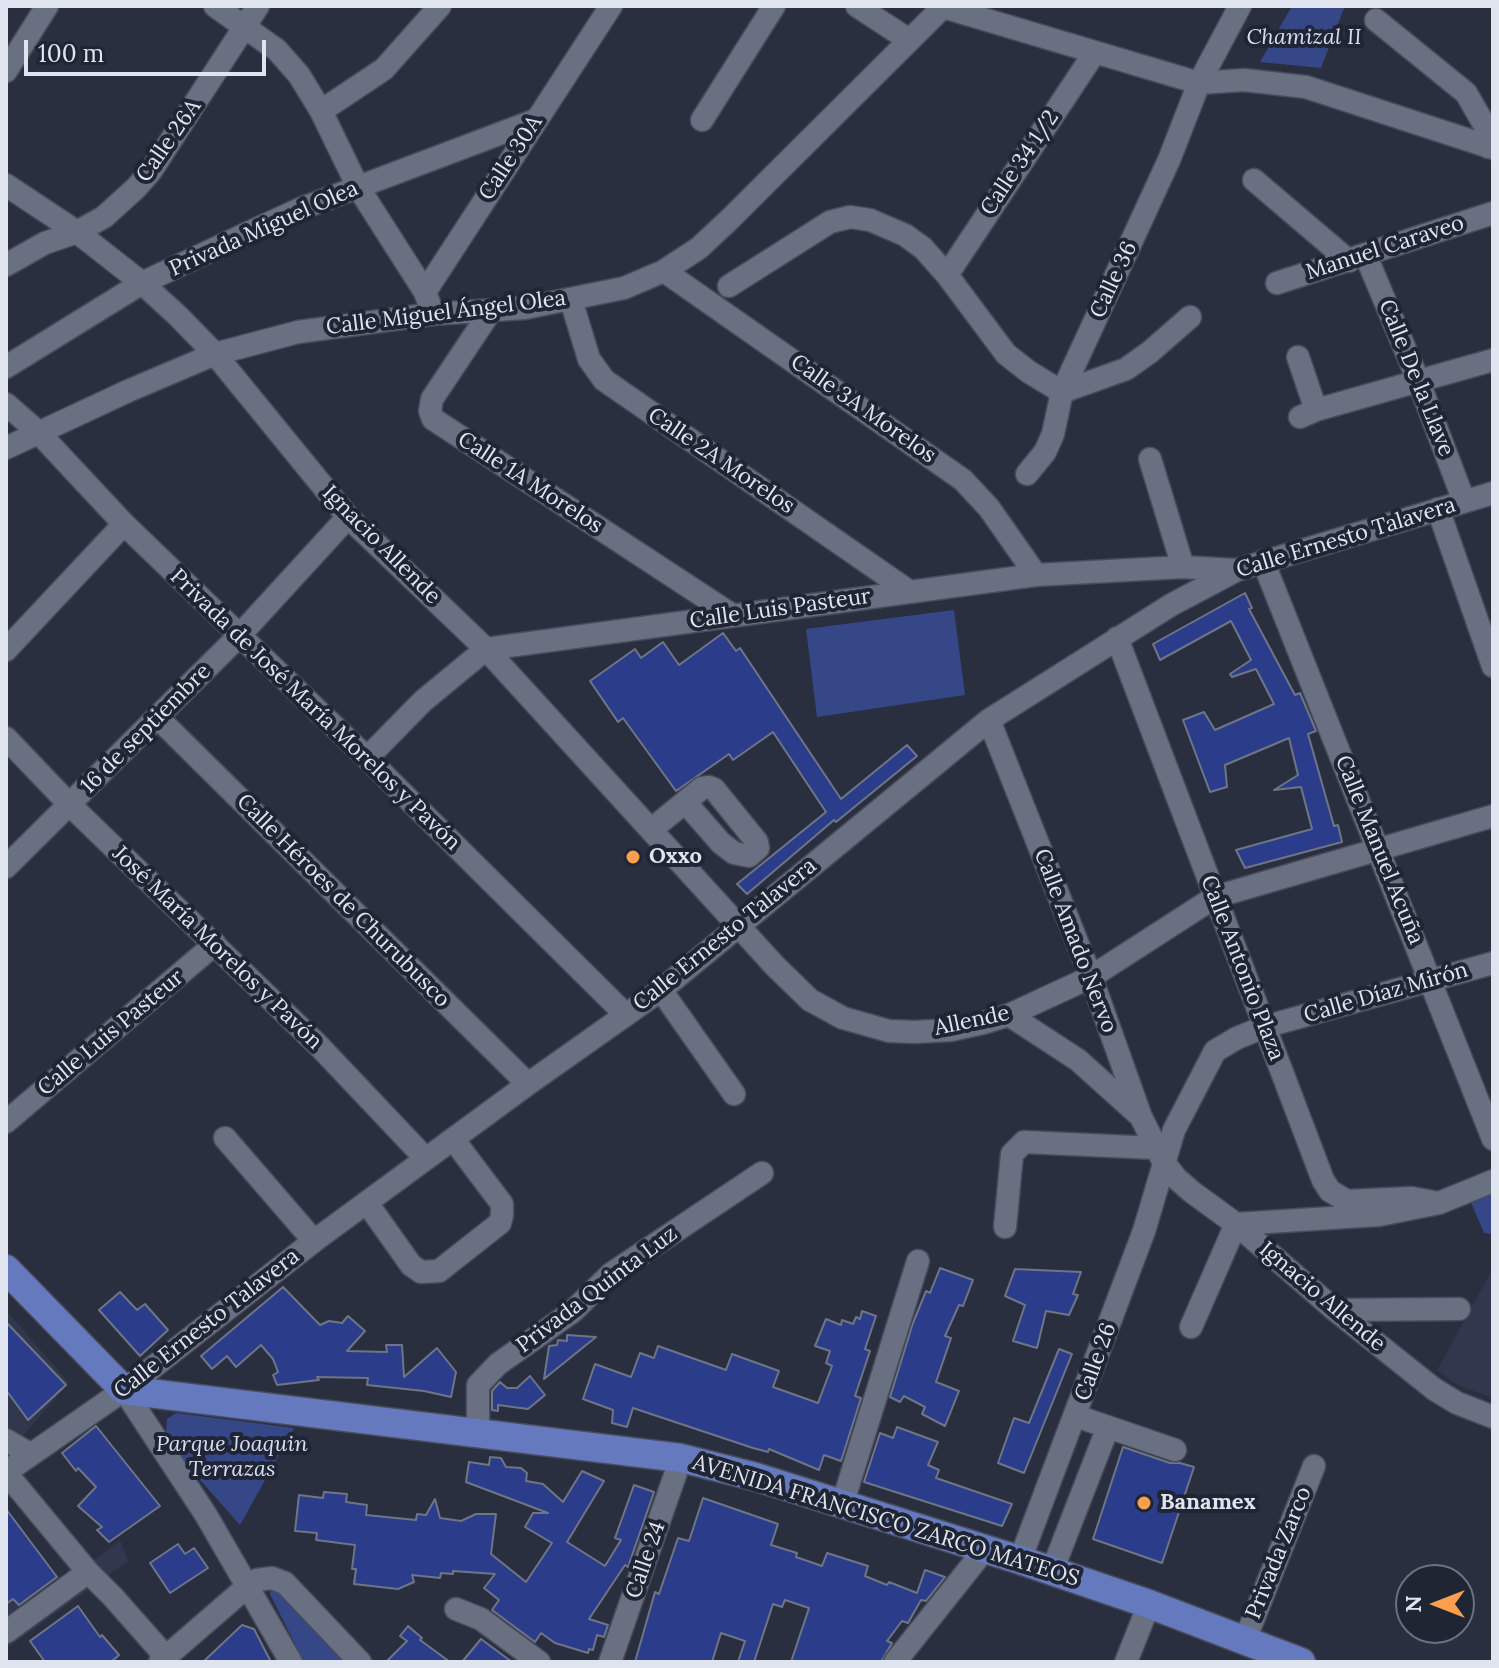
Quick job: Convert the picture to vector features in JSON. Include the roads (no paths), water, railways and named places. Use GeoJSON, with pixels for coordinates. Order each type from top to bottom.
{"type":"FeatureCollection","features":[{"type":"Feature","properties":{"kind":"main road"},"geometry":{"type":"LineString","coordinates":[[6,1269],[124,1390]]}},
{"type":"Feature","properties":{"kind":"main road","name":"AVENIDA FRANCISCO ZARCO MATEOS"},"geometry":{"type":"LineString","coordinates":[[124,1390],[681,1458],[756,1477],[1020,1560],[1149,1604],[1301,1662]]}},
{"type":"Feature","properties":{"kind":"street"},"geometry":{"type":"LineString","coordinates":[[6,71],[47,6]]}},
{"type":"Feature","properties":{"kind":"street"},"geometry":{"type":"LineString","coordinates":[[215,6],[277,50],[299,75],[321,111],[358,187],[425,292],[433,314]]}},
{"type":"Feature","properties":{"kind":"street","name":"Calle 26A"},"geometry":{"type":"LineString","coordinates":[[6,265],[45,243],[77,232],[104,217],[151,171],[258,6]]}},
{"type":"Feature","properties":{"kind":"street"},"geometry":{"type":"LineString","coordinates":[[321,111],[384,69],[440,6]]}},
{"type":"Feature","properties":{"kind":"street","name":"Calle 30A"},"geometry":{"type":"LineString","coordinates":[[425,292],[611,6]]}},
{"type":"Feature","properties":{"kind":"street"},"geometry":{"type":"LineString","coordinates":[[702,120],[774,6]]}},
{"type":"Feature","properties":{"kind":"street"},"geometry":{"type":"LineString","coordinates":[[857,6],[909,40]]}},
{"type":"Feature","properties":{"kind":"street"},"geometry":{"type":"LineString","coordinates":[[944,6],[1199,83],[1244,80],[1306,87],[1491,147]]}},
{"type":"Feature","properties":{"kind":"street","name":"Calle Miguel Ángel Olea"},"geometry":{"type":"LineString","coordinates":[[6,448],[215,354],[298,332],[433,314],[490,312],[571,300],[624,288],[664,271],[699,248],[729,220],[944,6]]}},
{"type":"Feature","properties":{"kind":"street"},"geometry":{"type":"LineString","coordinates":[[994,6],[1027,31]]}},
{"type":"Feature","properties":{"kind":"street","name":"Calle 36"},"geometry":{"type":"LineString","coordinates":[[1027,474],[1045,452],[1053,434],[1062,392],[1169,160],[1199,83],[1240,6]]}},
{"type":"Feature","properties":{"kind":"street"},"geometry":{"type":"LineString","coordinates":[[1376,20],[1466,93],[1485,126],[1491,147]]}},
{"type":"Feature","properties":{"kind":"street","name":"Calle 34 1/2"},"geometry":{"type":"LineString","coordinates":[[947,275],[1095,52]]}},
{"type":"Feature","properties":{"kind":"street","name":"Privada Miguel Olea"},"geometry":{"type":"LineString","coordinates":[[6,367],[142,283],[300,209],[536,120]]}},
{"type":"Feature","properties":{"kind":"street"},"geometry":{"type":"LineString","coordinates":[[1254,180],[1358,258]]}},
{"type":"Feature","properties":{"kind":"street","name":"Ignacio Allende"},"geometry":{"type":"LineString","coordinates":[[6,185],[77,232],[142,283],[215,354],[348,517],[486,649],[739,926]]}},
{"type":"Feature","properties":{"kind":"street","name":"Manuel Caraveo"},"geometry":{"type":"LineString","coordinates":[[1277,283],[1493,213]]}},
{"type":"Feature","properties":{"kind":"street"},"geometry":{"type":"LineString","coordinates":[[729,286],[830,222],[850,217],[870,220],[905,235],[923,248],[1006,354],[1062,392],[1126,369],[1190,317]]}},
{"type":"Feature","properties":{"kind":"street","name":"Calle De la Llave"},"geometry":{"type":"LineString","coordinates":[[1358,258],[1418,380],[1464,501]]}},
{"type":"Feature","properties":{"kind":"street","name":"Calle 3A Morelos"},"geometry":{"type":"LineString","coordinates":[[664,271],[963,480],[989,508],[1036,575]]}},
{"type":"Feature","properties":{"kind":"street","name":"Calle 2A Morelos"},"geometry":{"type":"LineString","coordinates":[[571,300],[589,359],[604,380],[910,592]]}},
{"type":"Feature","properties":{"kind":"street","name":"Calle 1A Morelos"},"geometry":{"type":"LineString","coordinates":[[490,312],[432,399],[430,411],[433,419],[732,615]]}},
{"type":"Feature","properties":{"kind":"street"},"geometry":{"type":"LineString","coordinates":[[1298,357],[1308,413],[1493,360]]}},
{"type":"Feature","properties":{"kind":"street","name":"Privada de José María Morelos y Pavón"},"geometry":{"type":"LineString","coordinates":[[6,404],[39,433],[124,524],[367,758],[626,1015]]}},
{"type":"Feature","properties":{"kind":"street"},"geometry":{"type":"LineString","coordinates":[[1150,459],[1183,567]]}},
{"type":"Feature","properties":{"kind":"street","name":"Calle Ernesto Talavera"},"geometry":{"type":"LineString","coordinates":[[6,1473],[124,1390],[314,1241],[661,990],[989,720],[1171,605],[1237,570],[1493,493]]}},
{"type":"Feature","properties":{"kind":"street"},"geometry":{"type":"LineString","coordinates":[[1438,509],[1493,663]]}},
{"type":"Feature","properties":{"kind":"street","name":"16 de septiembre"},"geometry":{"type":"LineString","coordinates":[[6,867],[239,636],[348,517]]}},
{"type":"Feature","properties":{"kind":"street"},"geometry":{"type":"LineString","coordinates":[[6,650],[124,524]]}},
{"type":"Feature","properties":{"kind":"street","name":"Calle Manuel Acuña"},"geometry":{"type":"LineString","coordinates":[[1263,561],[1493,1139]]}},
{"type":"Feature","properties":{"kind":"street","name":"Calle Luis Pasteur"},"geometry":{"type":"LineString","coordinates":[[486,649],[1036,575],[1183,567],[1237,570]]}},
{"type":"Feature","properties":{"kind":"street","name":"Calle Antonio Plaza"},"geometry":{"type":"LineString","coordinates":[[1117,638],[1323,1180],[1330,1191],[1347,1201],[1412,1198],[1439,1203]]}},
{"type":"Feature","properties":{"kind":"street"},"geometry":{"type":"LineString","coordinates":[[367,758],[423,701],[486,649]]}},
{"type":"Feature","properties":{"kind":"street","name":"Calle Héroes de Churubusco"},"geometry":{"type":"LineString","coordinates":[[158,718],[528,1084]]}},
{"type":"Feature","properties":{"kind":"street","name":"Calle Amado Nervo"},"geometry":{"type":"LineString","coordinates":[[989,720],[1091,977],[1141,1117],[1159,1155]]}},
{"type":"Feature","properties":{"kind":"street","name":"José María Morelos y Pavón"},"geometry":{"type":"LineString","coordinates":[[6,738],[69,804],[319,1046],[426,1159]]}},
{"type":"Feature","properties":{"kind":"street"},"geometry":{"type":"LineString","coordinates":[[652,829],[685,802]]}},
{"type":"Feature","properties":{"kind":"street","name":"Allende"},"geometry":{"type":"LineString","coordinates":[[739,926],[810,1000],[843,1018],[889,1031],[951,1030],[1009,1015],[1091,977],[1215,897],[1493,816]]}},
{"type":"Feature","properties":{"kind":"street","name":"Calle Luis Pasteur"},"geometry":{"type":"LineString","coordinates":[[6,1122],[215,944]]}},
{"type":"Feature","properties":{"kind":"street","name":"Calle Díaz Mirón"},"geometry":{"type":"LineString","coordinates":[[1159,1155],[1215,1051],[1237,1038],[1264,1027],[1493,963]]}},
{"type":"Feature","properties":{"kind":"street"},"geometry":{"type":"LineString","coordinates":[[661,990],[734,1094]]}},
{"type":"Feature","properties":{"kind":"street"},"geometry":{"type":"LineString","coordinates":[[1009,1015],[1078,1060],[1141,1117]]}},
{"type":"Feature","properties":{"kind":"street"},"geometry":{"type":"LineString","coordinates":[[225,1138],[314,1241]]}},
{"type":"Feature","properties":{"kind":"street"},"geometry":{"type":"LineString","coordinates":[[367,1203],[411,1265],[421,1272],[439,1271],[500,1223],[502,1215],[502,1204],[453,1139]]}},
{"type":"Feature","properties":{"kind":"street"},"geometry":{"type":"LineString","coordinates":[[1005,1227],[1012,1154],[1024,1142],[1159,1155]]}},
{"type":"Feature","properties":{"kind":"street","name":"Ignacio Allende"},"geometry":{"type":"LineString","coordinates":[[1159,1155],[1176,1178],[1192,1192],[1236,1224],[1335,1310],[1434,1389],[1457,1403],[1493,1417]]}},
{"type":"Feature","properties":{"kind":"street","name":"Calle 26"},"geometry":{"type":"LineString","coordinates":[[1020,1560],[1144,1231],[1159,1155]]}},
{"type":"Feature","properties":{"kind":"street","name":"Privada Quinta Luz"},"geometry":{"type":"LineString","coordinates":[[478,1435],[478,1385],[498,1364],[572,1312],[611,1274],[762,1173]]}},
{"type":"Feature","properties":{"kind":"street"},"geometry":{"type":"LineString","coordinates":[[1191,1327],[1236,1224],[1366,1217],[1439,1203],[1493,1181]]}},
{"type":"Feature","properties":{"kind":"street"},"geometry":{"type":"LineString","coordinates":[[842,1505],[918,1261]]}},
{"type":"Feature","properties":{"kind":"street"},"geometry":{"type":"LineString","coordinates":[[1335,1310],[1459,1309]]}},
{"type":"Feature","properties":{"kind":"street"},"geometry":{"type":"LineString","coordinates":[[124,1390],[249,1585],[291,1662]]}},
{"type":"Feature","properties":{"kind":"street"},"geometry":{"type":"LineString","coordinates":[[1076,1416],[1175,1450]]}},
{"type":"Feature","properties":{"kind":"street"},"geometry":{"type":"LineString","coordinates":[[1052,1571],[1108,1427]]}},
{"type":"Feature","properties":{"kind":"street"},"geometry":{"type":"LineString","coordinates":[[6,1440],[30,1454]]}},
{"type":"Feature","properties":{"kind":"street","name":"Calle 24"},"geometry":{"type":"LineString","coordinates":[[610,1662],[681,1458]]}},
{"type":"Feature","properties":{"kind":"street","name":"Privada Zarco"},"geometry":{"type":"LineString","coordinates":[[1245,1640],[1314,1466]]}},
{"type":"Feature","properties":{"kind":"street"},"geometry":{"type":"LineString","coordinates":[[6,1473],[163,1660],[249,1585],[257,1580],[272,1578],[285,1583],[360,1662]]}},
{"type":"Feature","properties":{"kind":"street"},"geometry":{"type":"LineString","coordinates":[[895,1662],[985,1549]]}},
{"type":"Feature","properties":{"kind":"street"},"geometry":{"type":"LineString","coordinates":[[6,1632],[88,1572]]}},
{"type":"Feature","properties":{"kind":"street"},"geometry":{"type":"LineString","coordinates":[[1126,1662],[1149,1604]]}},
{"type":"Feature","properties":{"kind":"street"},"geometry":{"type":"LineString","coordinates":[[456,1609],[481,1619],[539,1662]]}},
{"type":"Feature","properties":{"kind":"place","name":"Oxxo"},"geometry":{"type":"Point","coordinates":[633,857]}},
{"type":"Feature","properties":{"kind":"place","name":"Banamex"},"geometry":{"type":"Point","coordinates":[1144,1503]}},
{"type":"Feature","properties":{"kind":"park label","name":"Chamizal II"},"geometry":{"type":"Point","coordinates":[1304,38]}},
{"type":"Feature","properties":{"kind":"park label","name":"Parque Joaquin Terrazas"},"geometry":{"type":"Point","coordinates":[232,1458]}}]}
